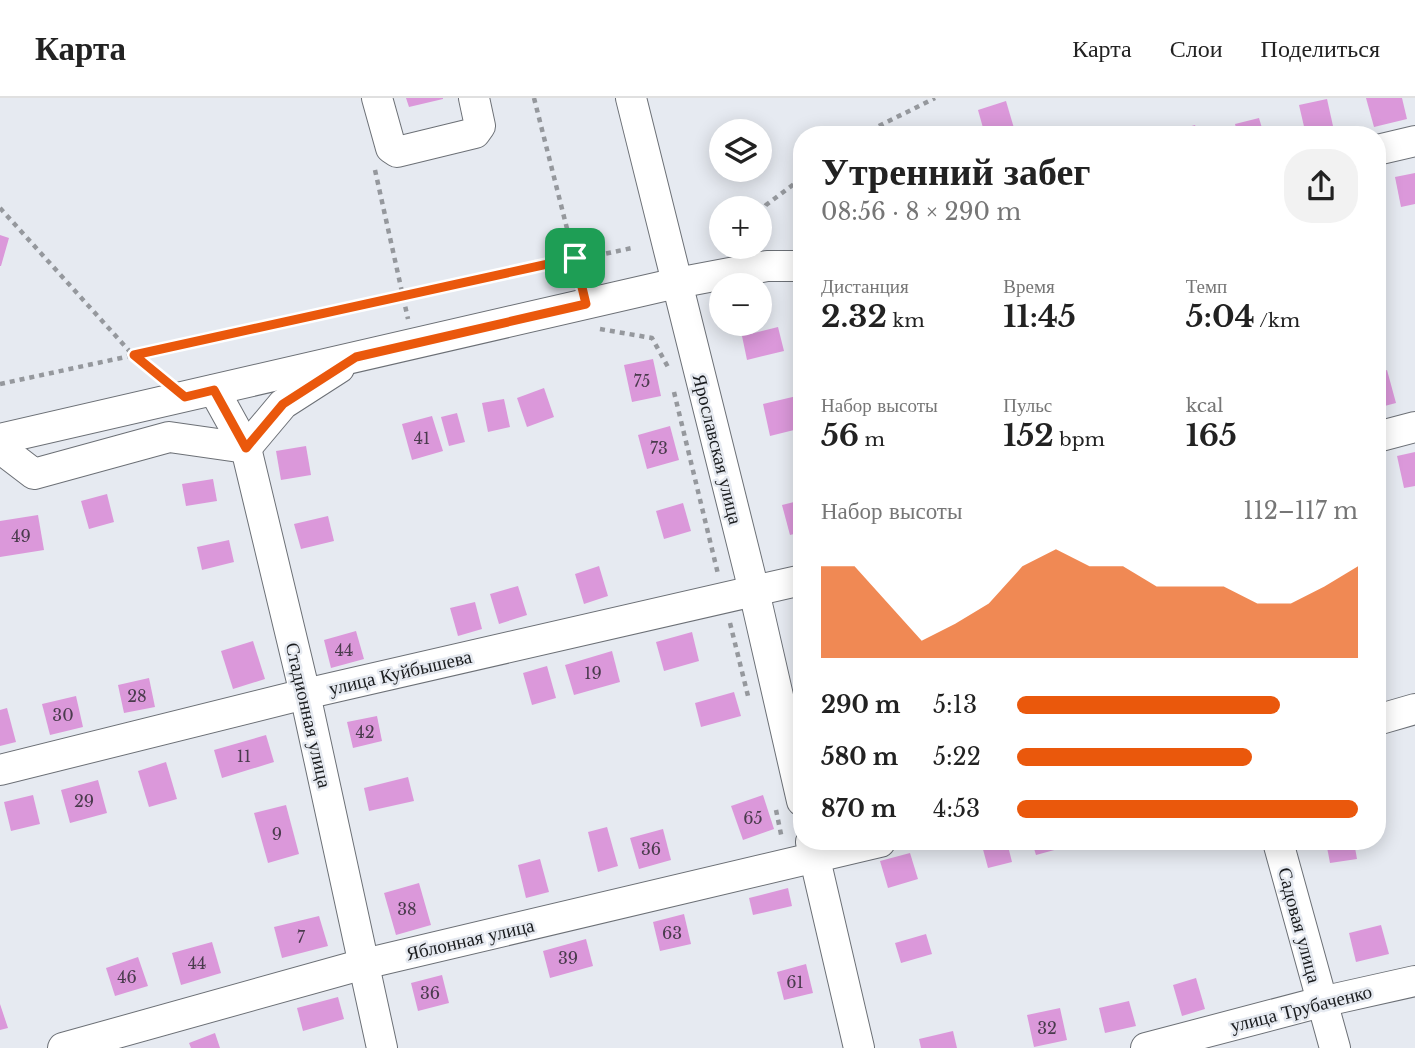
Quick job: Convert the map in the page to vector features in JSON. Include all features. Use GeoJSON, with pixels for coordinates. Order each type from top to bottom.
{"type":"FeatureCollection","features":[{"type":"Feature","properties":{"kind":"street"},"geometry":{"type":"LineString","coordinates":[[377,98],[391,148],[397,152],[475,133],[480,126],[474,98]]}},
{"type":"Feature","properties":{"kind":"street","name":"Ярославская улица"},"geometry":{"type":"LineString","coordinates":[[631,98],[754,592],[788,805]]}},
{"type":"Feature","properties":{"kind":"street"},"geometry":{"type":"LineString","coordinates":[[1386,147],[1415,141]]}},
{"type":"Feature","properties":{"kind":"street"},"geometry":{"type":"LineString","coordinates":[[0,439],[677,283],[767,266],[793,267]]}},
{"type":"Feature","properties":{"kind":"street"},"geometry":{"type":"LineString","coordinates":[[0,448],[34,474],[169,437],[246,448],[283,404],[356,357]]}},
{"type":"Feature","properties":{"kind":"street","name":"Стадионная улица"},"geometry":{"type":"LineString","coordinates":[[214,390],[246,448],[305,694],[382,1048]]}},
{"type":"Feature","properties":{"kind":"street"},"geometry":{"type":"LineString","coordinates":[[1386,435],[1415,427]]}},
{"type":"Feature","properties":{"kind":"street","name":"улица Куйбышева"},"geometry":{"type":"LineString","coordinates":[[0,770],[305,694],[793,582]]}},
{"type":"Feature","properties":{"kind":"street"},"geometry":{"type":"LineString","coordinates":[[1386,717],[1415,709]]}},
{"type":"Feature","properties":{"kind":"street","name":"Яблонная улица"},"geometry":{"type":"LineString","coordinates":[[63,1048],[364,964],[804,854],[829,850]]}},
{"type":"Feature","properties":{"kind":"street","name":"Садовая улица"},"geometry":{"type":"LineString","coordinates":[[1280,850],[1335,1048]]}},
{"type":"Feature","properties":{"kind":"street"},"geometry":{"type":"LineString","coordinates":[[804,854],[859,1048]]}},
{"type":"Feature","properties":{"kind":"street","name":"улица Трубаченко"},"geometry":{"type":"LineString","coordinates":[[1146,1048],[1321,1002],[1415,981]]}},
{"type":"Feature","properties":{"kind":"path"},"geometry":{"type":"LineString","coordinates":[[534,98],[591,328],[652,338],[667,363],[670,376]]}},
{"type":"Feature","properties":{"kind":"path"},"geometry":{"type":"LineString","coordinates":[[878,126],[935,98]]}},
{"type":"Feature","properties":{"kind":"path"},"geometry":{"type":"LineString","coordinates":[[374,164],[414,343]]}},
{"type":"Feature","properties":{"kind":"path"},"geometry":{"type":"LineString","coordinates":[[772,200],[793,185]]}},
{"type":"Feature","properties":{"kind":"path"},"geometry":{"type":"LineString","coordinates":[[0,208],[134,355],[185,397]]}},
{"type":"Feature","properties":{"kind":"path"},"geometry":{"type":"LineString","coordinates":[[0,384],[575,258],[632,248]]}},
{"type":"Feature","properties":{"kind":"path"},"geometry":{"type":"LineString","coordinates":[[673,389],[750,704]]}},
{"type":"Feature","properties":{"kind":"building"},"geometry":{"type":"Polygon","coordinates":[[[406,98],[443,98],[443,99],[409,107],[406,98]]]}},
{"type":"Feature","properties":{"kind":"building"},"geometry":{"type":"Polygon","coordinates":[[[1366,98],[1402,98],[1407,119],[1374,126],[1366,98]]]}},
{"type":"Feature","properties":{"kind":"building"},"geometry":{"type":"Polygon","coordinates":[[[1327,99],[1333,126],[1304,126],[1299,105],[1327,99]]]}},
{"type":"Feature","properties":{"kind":"building"},"geometry":{"type":"Polygon","coordinates":[[[1006,101],[1013,126],[982,126],[978,110],[1006,101]]]}},
{"type":"Feature","properties":{"kind":"building"},"geometry":{"type":"Polygon","coordinates":[[[1259,118],[1261,126],[1236,126],[1259,118]]]}},
{"type":"Feature","properties":{"kind":"building"},"geometry":{"type":"Polygon","coordinates":[[[1415,173],[1415,204],[1401,207],[1395,177],[1415,173]]]}},
{"type":"Feature","properties":{"kind":"building"},"geometry":{"type":"Polygon","coordinates":[[[0,235],[9,238],[1,266],[0,266],[0,235]]]}},
{"type":"Feature","properties":{"kind":"building"},"geometry":{"type":"Polygon","coordinates":[[[778,327],[784,351],[747,360],[742,336],[772,336],[772,328],[778,327]]]}},
{"type":"Feature","properties":{"kind":"building"},"geometry":{"type":"Polygon","coordinates":[[[653,359],[661,396],[632,402],[624,365],[653,359]]]}},
{"type":"Feature","properties":{"kind":"building"},"geometry":{"type":"Polygon","coordinates":[[[1386,370],[1396,403],[1386,406],[1386,370]]]}},
{"type":"Feature","properties":{"kind":"building"},"geometry":{"type":"Polygon","coordinates":[[[544,388],[554,417],[527,427],[517,398],[544,388]]]}},
{"type":"Feature","properties":{"kind":"building"},"geometry":{"type":"Polygon","coordinates":[[[793,397],[793,430],[770,436],[763,404],[793,397]]]}},
{"type":"Feature","properties":{"kind":"building"},"geometry":{"type":"Polygon","coordinates":[[[504,399],[510,427],[488,432],[482,403],[504,399]]]}},
{"type":"Feature","properties":{"kind":"building"},"geometry":{"type":"Polygon","coordinates":[[[457,413],[465,442],[449,446],[441,417],[457,413]]]}},
{"type":"Feature","properties":{"kind":"building"},"geometry":{"type":"Polygon","coordinates":[[[432,416],[443,451],[412,460],[402,424],[432,416]]]}},
{"type":"Feature","properties":{"kind":"building"},"geometry":{"type":"Polygon","coordinates":[[[670,426],[679,460],[647,469],[638,435],[670,426]]]}},
{"type":"Feature","properties":{"kind":"building"},"geometry":{"type":"Polygon","coordinates":[[[306,446],[311,475],[281,480],[276,451],[306,446]]]}},
{"type":"Feature","properties":{"kind":"building"},"geometry":{"type":"Polygon","coordinates":[[[1415,452],[1415,486],[1404,488],[1397,456],[1415,452]]]}},
{"type":"Feature","properties":{"kind":"building"},"geometry":{"type":"Polygon","coordinates":[[[213,479],[217,501],[186,506],[182,484],[213,479]]]}},
{"type":"Feature","properties":{"kind":"building"},"geometry":{"type":"Polygon","coordinates":[[[107,494],[114,522],[89,529],[81,501],[107,494]]]}},
{"type":"Feature","properties":{"kind":"building"},"geometry":{"type":"Polygon","coordinates":[[[793,502],[793,534],[790,535],[782,505],[793,502]]]}},
{"type":"Feature","properties":{"kind":"building"},"geometry":{"type":"Polygon","coordinates":[[[683,503],[691,531],[664,539],[656,511],[683,503]]]}},
{"type":"Feature","properties":{"kind":"building"},"geometry":{"type":"Polygon","coordinates":[[[38,515],[44,550],[0,557],[0,521],[38,515]]]}},
{"type":"Feature","properties":{"kind":"building"},"geometry":{"type":"Polygon","coordinates":[[[328,516],[334,541],[301,549],[294,524],[328,516]]]}},
{"type":"Feature","properties":{"kind":"building"},"geometry":{"type":"Polygon","coordinates":[[[229,540],[234,562],[202,570],[197,547],[229,540]]]}},
{"type":"Feature","properties":{"kind":"building"},"geometry":{"type":"Polygon","coordinates":[[[599,566],[608,596],[584,604],[575,574],[599,566]]]}},
{"type":"Feature","properties":{"kind":"building"},"geometry":{"type":"Polygon","coordinates":[[[518,586],[527,615],[499,624],[490,594],[518,586]]]}},
{"type":"Feature","properties":{"kind":"building"},"geometry":{"type":"Polygon","coordinates":[[[475,602],[482,629],[458,636],[450,608],[475,602]]]}},
{"type":"Feature","properties":{"kind":"building"},"geometry":{"type":"Polygon","coordinates":[[[356,631],[364,659],[331,668],[324,640],[356,631]]]}},
{"type":"Feature","properties":{"kind":"building"},"geometry":{"type":"Polygon","coordinates":[[[692,632],[699,661],[664,671],[656,642],[692,632]]]}},
{"type":"Feature","properties":{"kind":"building"},"geometry":{"type":"Polygon","coordinates":[[[253,641],[265,679],[233,689],[221,651],[253,641]]]}},
{"type":"Feature","properties":{"kind":"building"},"geometry":{"type":"Polygon","coordinates":[[[612,651],[620,682],[574,695],[565,665],[612,651]]]}},
{"type":"Feature","properties":{"kind":"building"},"geometry":{"type":"Polygon","coordinates":[[[547,666],[556,698],[532,705],[523,673],[547,666]]]}},
{"type":"Feature","properties":{"kind":"building"},"geometry":{"type":"Polygon","coordinates":[[[149,678],[155,707],[124,713],[118,685],[149,678]]]}},
{"type":"Feature","properties":{"kind":"building"},"geometry":{"type":"Polygon","coordinates":[[[734,692],[741,716],[701,727],[695,703],[734,692]]]}},
{"type":"Feature","properties":{"kind":"building"},"geometry":{"type":"Polygon","coordinates":[[[76,696],[83,727],[50,735],[42,704],[76,696]]]}},
{"type":"Feature","properties":{"kind":"building"},"geometry":{"type":"Polygon","coordinates":[[[7,708],[16,742],[0,746],[0,710],[7,708]]]}},
{"type":"Feature","properties":{"kind":"building"},"geometry":{"type":"Polygon","coordinates":[[[377,716],[382,741],[353,748],[347,722],[377,716]]]}},
{"type":"Feature","properties":{"kind":"building"},"geometry":{"type":"Polygon","coordinates":[[[266,735],[274,762],[222,778],[214,750],[266,735]]]}},
{"type":"Feature","properties":{"kind":"building"},"geometry":{"type":"Polygon","coordinates":[[[166,762],[177,799],[149,807],[138,771],[166,762]]]}},
{"type":"Feature","properties":{"kind":"building"},"geometry":{"type":"Polygon","coordinates":[[[408,777],[414,801],[369,811],[364,788],[408,777]]]}},
{"type":"Feature","properties":{"kind":"building"},"geometry":{"type":"Polygon","coordinates":[[[98,780],[107,813],[70,823],[61,790],[98,780]]]}},
{"type":"Feature","properties":{"kind":"building"},"geometry":{"type":"Polygon","coordinates":[[[33,795],[40,824],[11,831],[4,802],[33,795]]]}},
{"type":"Feature","properties":{"kind":"building"},"geometry":{"type":"Polygon","coordinates":[[[763,795],[774,829],[743,840],[731,806],[763,795]]]}},
{"type":"Feature","properties":{"kind":"building"},"geometry":{"type":"Polygon","coordinates":[[[286,805],[299,854],[268,863],[254,813],[286,805]]]}},
{"type":"Feature","properties":{"kind":"building"},"geometry":{"type":"Polygon","coordinates":[[[607,827],[618,866],[598,872],[588,832],[607,827]]]}},
{"type":"Feature","properties":{"kind":"building"},"geometry":{"type":"Polygon","coordinates":[[[663,829],[671,860],[639,869],[630,838],[663,829]]]}},
{"type":"Feature","properties":{"kind":"building"},"geometry":{"type":"Polygon","coordinates":[[[983,850],[1009,850],[1012,862],[988,868],[983,850]]]}},
{"type":"Feature","properties":{"kind":"building"},"geometry":{"type":"Polygon","coordinates":[[[1034,850],[1054,850],[1036,855],[1034,850]]]}},
{"type":"Feature","properties":{"kind":"building"},"geometry":{"type":"Polygon","coordinates":[[[1328,850],[1355,850],[1357,859],[1330,863],[1328,850]]]}},
{"type":"Feature","properties":{"kind":"building"},"geometry":{"type":"Polygon","coordinates":[[[910,853],[918,879],[888,888],[880,861],[910,853]]]}},
{"type":"Feature","properties":{"kind":"building"},"geometry":{"type":"Polygon","coordinates":[[[540,859],[549,892],[526,898],[518,865],[540,859]]]}},
{"type":"Feature","properties":{"kind":"building"},"geometry":{"type":"Polygon","coordinates":[[[419,883],[431,925],[396,935],[384,893],[419,883]]]}},
{"type":"Feature","properties":{"kind":"building"},"geometry":{"type":"Polygon","coordinates":[[[788,888],[792,906],[753,915],[749,898],[788,888]]]}},
{"type":"Feature","properties":{"kind":"building"},"geometry":{"type":"Polygon","coordinates":[[[684,914],[691,944],[660,951],[653,922],[684,914]]]}},
{"type":"Feature","properties":{"kind":"building"},"geometry":{"type":"Polygon","coordinates":[[[319,916],[328,946],[282,958],[274,927],[319,916]]]}},
{"type":"Feature","properties":{"kind":"building"},"geometry":{"type":"Polygon","coordinates":[[[1381,925],[1389,954],[1356,962],[1349,933],[1381,925]]]}},
{"type":"Feature","properties":{"kind":"building"},"geometry":{"type":"Polygon","coordinates":[[[926,934],[932,954],[901,963],[895,943],[926,934]]]}},
{"type":"Feature","properties":{"kind":"building"},"geometry":{"type":"Polygon","coordinates":[[[586,939],[593,966],[550,978],[543,951],[586,939]]]}},
{"type":"Feature","properties":{"kind":"building"},"geometry":{"type":"Polygon","coordinates":[[[212,942],[221,973],[181,985],[172,953],[212,942]]]}},
{"type":"Feature","properties":{"kind":"building"},"geometry":{"type":"Polygon","coordinates":[[[138,957],[148,986],[115,996],[106,968],[138,957]]]}},
{"type":"Feature","properties":{"kind":"building"},"geometry":{"type":"Polygon","coordinates":[[[806,964],[813,993],[784,1000],[777,972],[806,964]]]}},
{"type":"Feature","properties":{"kind":"building"},"geometry":{"type":"Polygon","coordinates":[[[442,975],[449,1003],[418,1011],[411,983],[442,975]]]}},
{"type":"Feature","properties":{"kind":"building"},"geometry":{"type":"Polygon","coordinates":[[[1196,978],[1205,1009],[1182,1016],[1173,985],[1196,978]]]}},
{"type":"Feature","properties":{"kind":"building"},"geometry":{"type":"Polygon","coordinates":[[[338,997],[344,1019],[303,1031],[297,1008],[338,997]]]}},
{"type":"Feature","properties":{"kind":"building"},"geometry":{"type":"Polygon","coordinates":[[[1129,1001],[1136,1026],[1105,1033],[1099,1008],[1129,1001]]]}},
{"type":"Feature","properties":{"kind":"building"},"geometry":{"type":"Polygon","coordinates":[[[0,1004],[8,1028],[0,1030],[0,1004]]]}},
{"type":"Feature","properties":{"kind":"building"},"geometry":{"type":"Polygon","coordinates":[[[1060,1008],[1067,1040],[1034,1047],[1027,1015],[1060,1008]]]}},
{"type":"Feature","properties":{"kind":"building"},"geometry":{"type":"Polygon","coordinates":[[[953,1031],[957,1048],[921,1048],[919,1039],[953,1031]]]}},
{"type":"Feature","properties":{"kind":"building"},"geometry":{"type":"Polygon","coordinates":[[[215,1033],[220,1048],[191,1048],[189,1043],[215,1033]]]}},
{"type":"Feature","properties":{"kind":"route"},"geometry":{"type":"LineString","coordinates":[[575,258],[586,304],[356,357],[283,404],[246,448],[214,390],[185,397],[134,355],[223,335],[575,258]]}}]}
